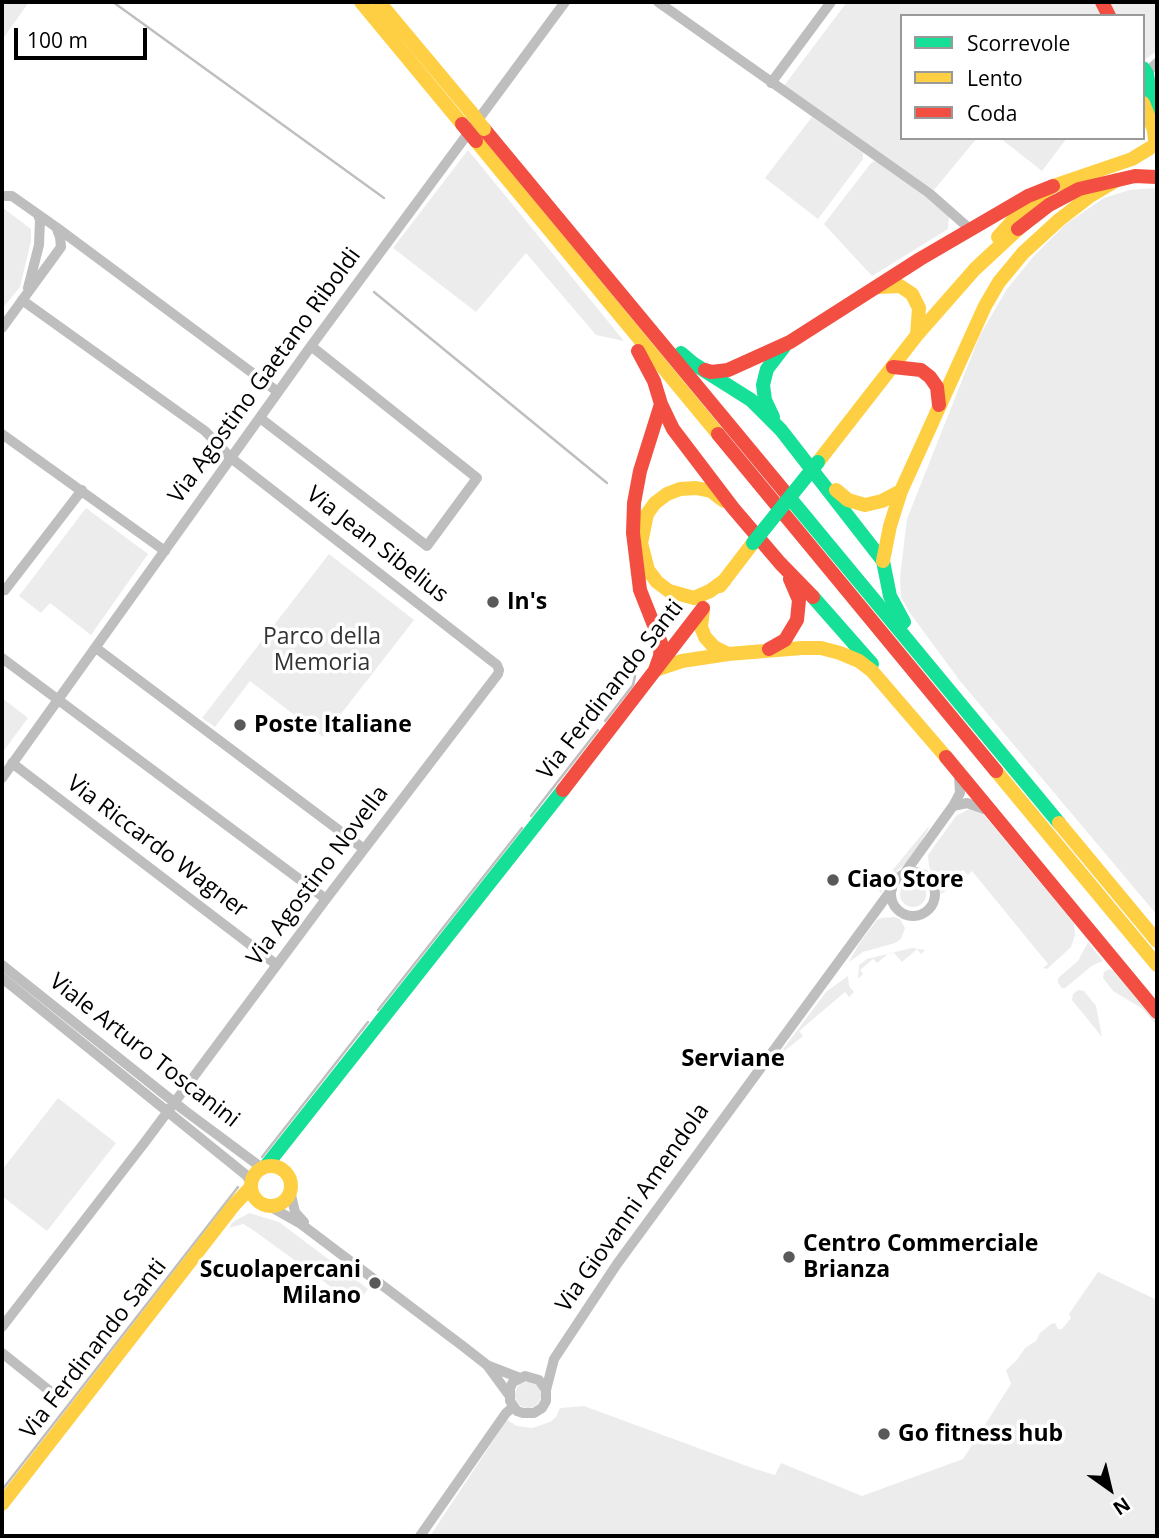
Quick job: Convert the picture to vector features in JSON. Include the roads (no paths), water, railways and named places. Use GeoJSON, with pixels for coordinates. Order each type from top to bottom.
{"type":"FeatureCollection","features":[{"type":"Feature","properties":{"kind":"main road"},"geometry":{"type":"LineString","coordinates":[[361,2],[462,124],[480,135],[636,313],[1157,941]]}},
{"type":"Feature","properties":{"kind":"main road"},"geometry":{"type":"LineString","coordinates":[[379,2],[471,112],[480,135],[584,272],[1157,965]]}},
{"type":"Feature","properties":{"kind":"main road"},"geometry":{"type":"LineString","coordinates":[[392,2],[394,20]]}},
{"type":"Feature","properties":{"kind":"main road"},"geometry":{"type":"LineString","coordinates":[[1148,70],[1151,100],[1157,111]]}},
{"type":"Feature","properties":{"kind":"main road"},"geometry":{"type":"LineString","coordinates":[[1145,108],[1154,130],[1149,164],[1156,178]]}},
{"type":"Feature","properties":{"kind":"main road"},"geometry":{"type":"LineString","coordinates":[[700,369],[711,372],[728,370],[790,342],[920,259],[1028,196],[1086,173],[1132,159],[1154,143]]}},
{"type":"Feature","properties":{"kind":"main road"},"geometry":{"type":"LineString","coordinates":[[975,269],[1022,225],[1049,205],[1079,189],[1147,175],[1156,178]]}},
{"type":"Feature","properties":{"kind":"main road"},"geometry":{"type":"LineString","coordinates":[[916,651],[915,639],[890,596],[883,561],[901,491],[985,306],[1010,267],[1066,214],[1117,180]]}},
{"type":"Feature","properties":{"kind":"main road"},"geometry":{"type":"LineString","coordinates":[[975,269],[1017,215],[1053,186]]}},
{"type":"Feature","properties":{"kind":"main road","name":"Via Ferdinando Santi"},"geometry":{"type":"LineString","coordinates":[[264,1167],[917,335],[975,269]]}},
{"type":"Feature","properties":{"kind":"main road"},"geometry":{"type":"LineString","coordinates":[[584,272],[644,359],[673,429],[733,508],[859,648],[1157,1013]]}},
{"type":"Feature","properties":{"kind":"main road"},"geometry":{"type":"LineString","coordinates":[[879,287],[900,286],[912,294],[919,308],[917,335]]}},
{"type":"Feature","properties":{"kind":"main road"},"geometry":{"type":"LineString","coordinates":[[636,313],[651,318],[682,354],[700,369],[740,392],[781,430],[883,561]]}},
{"type":"Feature","properties":{"kind":"main road"},"geometry":{"type":"LineString","coordinates":[[781,430],[767,407],[763,385],[770,363],[790,342]]}},
{"type":"Feature","properties":{"kind":"main road"},"geometry":{"type":"LineString","coordinates":[[893,367],[921,370],[930,377],[937,387],[939,405]]}},
{"type":"Feature","properties":{"kind":"main road"},"geometry":{"type":"LineString","coordinates":[[655,670],[661,642],[640,590],[633,516],[640,471],[661,404]]}},
{"type":"Feature","properties":{"kind":"main road"},"geometry":{"type":"LineString","coordinates":[[820,477],[848,500],[865,505],[882,501],[901,491]]}},
{"type":"Feature","properties":{"kind":"main road"},"geometry":{"type":"LineString","coordinates":[[725,580],[694,598],[669,591],[657,582],[648,570],[641,542],[647,514],[655,503],[680,489],[711,491],[733,508]]}},
{"type":"Feature","properties":{"kind":"main road"},"geometry":{"type":"LineString","coordinates":[[766,650],[778,645],[791,633],[799,611],[796,591],[780,563]]}},
{"type":"Feature","properties":{"kind":"main road"},"geometry":{"type":"LineString","coordinates":[[702,609],[701,626],[705,637],[714,647],[728,654]]}},
{"type":"Feature","properties":{"kind":"main road"},"geometry":{"type":"LineString","coordinates":[[655,670],[676,662],[728,654],[821,648],[859,661],[872,671],[915,719]]}},
{"type":"Feature","properties":{"kind":"main road"},"geometry":{"type":"LineString","coordinates":[[285,1171],[277,1166],[264,1167],[253,1175],[253,1195],[265,1205],[281,1203],[290,1191],[283,1156],[286,1142]]}},
{"type":"Feature","properties":{"kind":"main road","name":"Via Ferdinando Santi"},"geometry":{"type":"LineString","coordinates":[[2,1504],[251,1184]]}},
{"type":"Feature","properties":{"kind":"main road","name":"Via Ferdinando Santi"},"geometry":{"type":"LineString","coordinates":[[223,1222],[240,1209],[253,1204],[265,1205]]}},
{"type":"Feature","properties":{"kind":"street","name":"Via Agostino Gaetano Riboldi"},"geometry":{"type":"LineString","coordinates":[[2,778],[311,346],[565,2]]}},
{"type":"Feature","properties":{"kind":"street"},"geometry":{"type":"LineString","coordinates":[[658,2],[929,193],[971,230]]}},
{"type":"Feature","properties":{"kind":"street"},"geometry":{"type":"LineString","coordinates":[[771,83],[831,2]]}},
{"type":"Feature","properties":{"kind":"street"},"geometry":{"type":"LineString","coordinates":[[3,195],[12,196],[56,227],[278,392]]}},
{"type":"Feature","properties":{"kind":"street"},"geometry":{"type":"LineString","coordinates":[[22,300],[39,245],[40,220],[37,215]]}},
{"type":"Feature","properties":{"kind":"street"},"geometry":{"type":"LineString","coordinates":[[2,328],[61,247],[61,237],[56,227]]}},
{"type":"Feature","properties":{"kind":"street","name":"Via Jean Sibelius"},"geometry":{"type":"LineString","coordinates":[[22,300],[205,431],[231,458],[497,666]]}},
{"type":"Feature","properties":{"kind":"street"},"geometry":{"type":"LineString","coordinates":[[260,418],[427,546],[477,478],[311,346]]}},
{"type":"Feature","properties":{"kind":"street"},"geometry":{"type":"LineString","coordinates":[[2,434],[164,551]]}},
{"type":"Feature","properties":{"kind":"street"},"geometry":{"type":"LineString","coordinates":[[3,589],[82,490]]}},
{"type":"Feature","properties":{"kind":"street"},"geometry":{"type":"LineString","coordinates":[[96,648],[364,849]]}},
{"type":"Feature","properties":{"kind":"street"},"geometry":{"type":"LineString","coordinates":[[2,658],[326,899]]}},
{"type":"Feature","properties":{"kind":"street","name":"Via Agostino Novella"},"geometry":{"type":"LineString","coordinates":[[2,1327],[498,674],[497,666]]}},
{"type":"Feature","properties":{"kind":"street","name":"Via Riccardo Wagner"},"geometry":{"type":"LineString","coordinates":[[12,763],[277,965]]}},
{"type":"Feature","properties":{"kind":"street"},"geometry":{"type":"LineString","coordinates":[[897,909],[891,898],[892,889],[953,806],[960,793],[961,781],[957,769]]}},
{"type":"Feature","properties":{"kind":"street"},"geometry":{"type":"LineString","coordinates":[[953,806],[967,803],[994,814]]}},
{"type":"Feature","properties":{"kind":"street"},"geometry":{"type":"LineString","coordinates":[[926,845],[926,876]]}},
{"type":"Feature","properties":{"kind":"street"},"geometry":{"type":"LineString","coordinates":[[873,913],[897,909],[914,916],[922,914],[930,907],[935,892],[926,876],[913,872],[902,875]]}},
{"type":"Feature","properties":{"kind":"street","name":"Via Giovanni Amendola"},"geometry":{"type":"LineString","coordinates":[[546,1390],[554,1359],[625,1252],[892,889]]}},
{"type":"Feature","properties":{"kind":"street","name":"Viale Arturo Toscanini"},"geometry":{"type":"LineString","coordinates":[[2,965],[170,1106],[246,1175],[251,1184]]}},
{"type":"Feature","properties":{"kind":"street","name":"Viale Arturo Toscanini"},"geometry":{"type":"LineString","coordinates":[[2,978],[170,1106],[264,1167]]}},
{"type":"Feature","properties":{"kind":"street"},"geometry":{"type":"LineString","coordinates":[[290,1191],[295,1212],[320,1240]]}},
{"type":"Feature","properties":{"kind":"street"},"geometry":{"type":"LineString","coordinates":[[265,1205],[301,1224],[487,1365],[509,1395],[513,1407],[523,1413],[534,1413],[542,1408],[546,1401],[546,1390],[539,1380],[487,1365]]}},
{"type":"Feature","properties":{"kind":"street"},"geometry":{"type":"LineString","coordinates":[[2,1353],[56,1396]]}},
{"type":"Feature","properties":{"kind":"street","name":"Via Giovanni Amendola"},"geometry":{"type":"LineString","coordinates":[[524,1377],[554,1359]]}},
{"type":"Feature","properties":{"kind":"street"},"geometry":{"type":"LineString","coordinates":[[509,1395],[513,1382],[524,1377]]}},
{"type":"Feature","properties":{"kind":"street"},"geometry":{"type":"LineString","coordinates":[[419,1536],[506,1413],[513,1407]]}},
{"type":"Feature","properties":{"kind":"waterway"},"geometry":{"type":"LineString","coordinates":[[113,2],[384,198]]}},
{"type":"Feature","properties":{"kind":"waterway"},"geometry":{"type":"LineString","coordinates":[[374,292],[607,483]]}},
{"type":"Feature","properties":{"kind":"waterway"},"geometry":{"type":"LineString","coordinates":[[605,721],[633,685],[635,676]]}},
{"type":"Feature","properties":{"kind":"waterway"},"geometry":{"type":"LineString","coordinates":[[531,816],[598,730]]}},
{"type":"Feature","properties":{"kind":"waterway"},"geometry":{"type":"LineString","coordinates":[[378,1010],[522,828]]}},
{"type":"Feature","properties":{"kind":"waterway"},"geometry":{"type":"LineString","coordinates":[[262,1157],[368,1022]]}},
{"type":"Feature","properties":{"kind":"waterway"},"geometry":{"type":"LineString","coordinates":[[2,1490],[238,1187]]}},
{"type":"Feature","properties":{"kind":"place","name":"In's"},"geometry":{"type":"Point","coordinates":[493,602]}},
{"type":"Feature","properties":{"kind":"place","name":"Poste Italiane"},"geometry":{"type":"Point","coordinates":[240,725]}},
{"type":"Feature","properties":{"kind":"place","name":"Ciao Store"},"geometry":{"type":"Point","coordinates":[833,880]}},
{"type":"Feature","properties":{"kind":"place","name":"Centro Commerciale Brianza"},"geometry":{"type":"Point","coordinates":[789,1257]}},
{"type":"Feature","properties":{"kind":"place","name":"Scuolapercani Milano"},"geometry":{"type":"Point","coordinates":[375,1283]}},
{"type":"Feature","properties":{"kind":"place","name":"Go fitness hub"},"geometry":{"type":"Point","coordinates":[884,1434]}},
{"type":"Feature","properties":{"kind":"district","name":"Serviane"},"geometry":{"type":"Point","coordinates":[733,1059]}},
{"type":"Feature","properties":{"kind":"park label","name":"Parco della Memoria"},"geometry":{"type":"Point","coordinates":[322,650]}}]}
